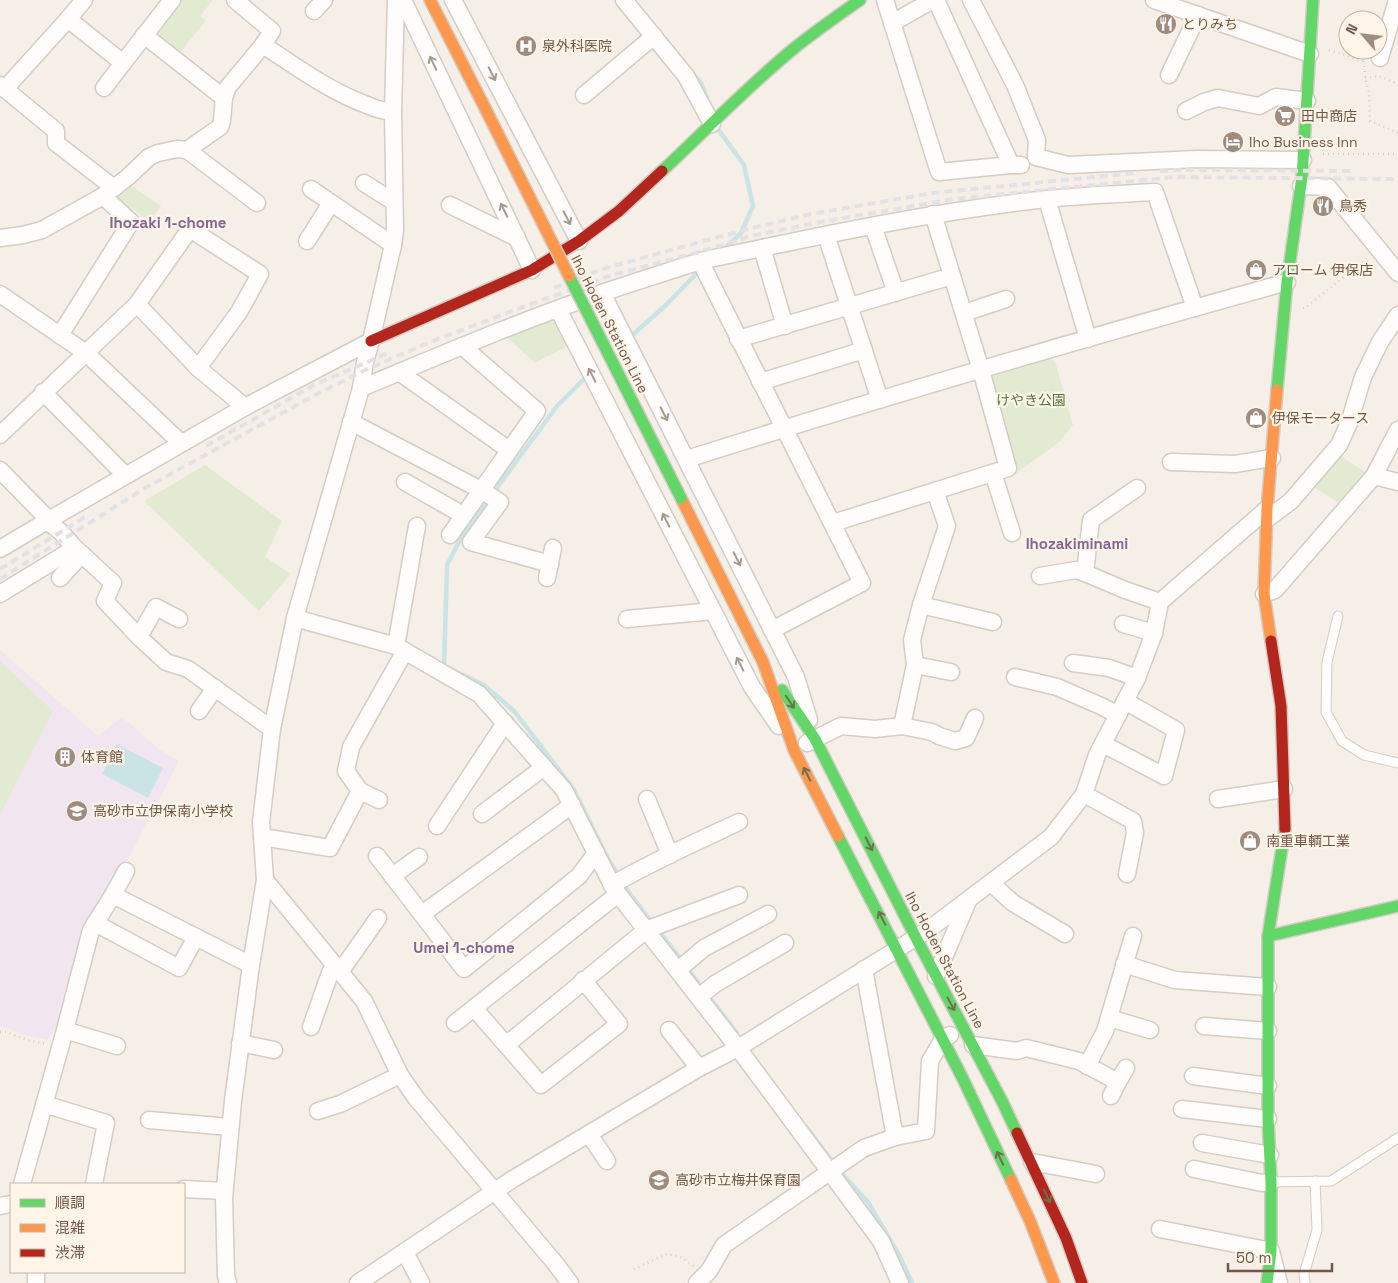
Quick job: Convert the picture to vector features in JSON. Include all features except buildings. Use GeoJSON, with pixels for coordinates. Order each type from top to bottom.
{"type":"FeatureCollection","features":[{"type":"Feature","properties":{"kind":"main road","name":"Iho Hoden Station Line"},"geometry":{"type":"LineString","coordinates":[[430,0],[763,662],[794,750],[943,1039],[1030,1221],[1054,1283]]}},
{"type":"Feature","properties":{"kind":"main road"},"geometry":{"type":"LineString","coordinates":[[371,341],[532,270],[578,241],[619,211],[756,81],[791,51],[829,20],[860,0]]}},
{"type":"Feature","properties":{"kind":"main road"},"geometry":{"type":"LineString","coordinates":[[1267,1283],[1271,1251],[1271,1182],[1268,1119],[1268,936],[1285,832],[1281,706],[1264,594],[1267,514],[1287,282],[1301,186],[1313,0]]}},
{"type":"Feature","properties":{"kind":"main road","name":"Iho Hoden Station Line"},"geometry":{"type":"LineString","coordinates":[[763,662],[816,739],[916,938],[1002,1101],[1066,1238],[1082,1283]]}},
{"type":"Feature","properties":{"kind":"main road"},"geometry":{"type":"LineString","coordinates":[[1268,936],[1398,906]]}},
{"type":"Feature","properties":{"kind":"street"},"geometry":{"type":"LineString","coordinates":[[60,335],[132,222],[108,192],[56,143],[56,131],[2,87],[84,0]]}},
{"type":"Feature","properties":{"kind":"street"},"geometry":{"type":"LineString","coordinates":[[104,88],[172,0]]}},
{"type":"Feature","properties":{"kind":"street"},"geometry":{"type":"LineString","coordinates":[[187,150],[220,127],[224,98],[228,87],[263,45],[272,31],[235,0]]}},
{"type":"Feature","properties":{"kind":"street"},"geometry":{"type":"LineString","coordinates":[[228,1283],[226,1276],[224,1191],[240,1043],[265,880],[261,822],[272,729],[296,618],[361,388],[365,362],[393,245],[393,112],[396,0]]}},
{"type":"Feature","properties":{"kind":"street"},"geometry":{"type":"LineString","coordinates":[[403,0],[532,270]]}},
{"type":"Feature","properties":{"kind":"street"},"geometry":{"type":"LineString","coordinates":[[453,0],[578,241]]}},
{"type":"Feature","properties":{"kind":"street"},"geometry":{"type":"LineString","coordinates":[[624,0],[686,76],[712,124]]}},
{"type":"Feature","properties":{"kind":"street"},"geometry":{"type":"LineString","coordinates":[[885,0],[892,23],[940,172],[1016,165],[934,0],[892,23]]}},
{"type":"Feature","properties":{"kind":"street"},"geometry":{"type":"LineString","coordinates":[[971,0],[1015,85],[1037,140],[1036,156],[1068,165],[1197,159],[1303,157]]}},
{"type":"Feature","properties":{"kind":"street"},"geometry":{"type":"LineString","coordinates":[[1154,0],[1310,49]]}},
{"type":"Feature","properties":{"kind":"street"},"geometry":{"type":"LineString","coordinates":[[1388,31],[1397,0]]}},
{"type":"Feature","properties":{"kind":"street"},"geometry":{"type":"LineString","coordinates":[[1169,75],[1198,15]]}},
{"type":"Feature","properties":{"kind":"street"},"geometry":{"type":"LineString","coordinates":[[68,19],[123,63]]}},
{"type":"Feature","properties":{"kind":"street"},"geometry":{"type":"LineString","coordinates":[[144,35],[224,98]]}},
{"type":"Feature","properties":{"kind":"street"},"geometry":{"type":"LineString","coordinates":[[584,95],[654,36]]}},
{"type":"Feature","properties":{"kind":"street"},"geometry":{"type":"LineString","coordinates":[[263,45],[315,79],[349,98],[385,112],[393,112]]}},
{"type":"Feature","properties":{"kind":"street"},"geometry":{"type":"LineString","coordinates":[[1186,111],[1204,102],[1218,98],[1259,106],[1276,97],[1307,101]]}},
{"type":"Feature","properties":{"kind":"street"},"geometry":{"type":"LineString","coordinates":[[0,238],[23,236],[42,230],[108,192],[149,157],[158,152],[177,149],[187,150],[257,203]]}},
{"type":"Feature","properties":{"kind":"street"},"geometry":{"type":"LineString","coordinates":[[364,183],[394,202]]}},
{"type":"Feature","properties":{"kind":"street"},"geometry":{"type":"LineString","coordinates":[[1301,186],[1328,187],[1398,273]]}},
{"type":"Feature","properties":{"kind":"street"},"geometry":{"type":"LineString","coordinates":[[311,189],[393,245]]}},
{"type":"Feature","properties":{"kind":"street"},"geometry":{"type":"LineString","coordinates":[[361,388],[558,309],[700,261],[933,214],[1047,199],[1155,192],[1195,308]]}},
{"type":"Feature","properties":{"kind":"street"},"geometry":{"type":"LineString","coordinates":[[1047,199],[1088,338]]}},
{"type":"Feature","properties":{"kind":"street"},"geometry":{"type":"LineString","coordinates":[[307,241],[331,203]]}},
{"type":"Feature","properties":{"kind":"street"},"geometry":{"type":"LineString","coordinates":[[450,206],[517,238]]}},
{"type":"Feature","properties":{"kind":"street"},"geometry":{"type":"LineString","coordinates":[[833,523],[1008,468],[981,370],[933,214]]}},
{"type":"Feature","properties":{"kind":"street"},"geometry":{"type":"LineString","coordinates":[[873,226],[896,293]]}},
{"type":"Feature","properties":{"kind":"street"},"geometry":{"type":"LineString","coordinates":[[0,435],[137,304],[190,229],[260,274],[239,312],[198,368]]}},
{"type":"Feature","properties":{"kind":"street"},"geometry":{"type":"LineString","coordinates":[[826,235],[880,400]]}},
{"type":"Feature","properties":{"kind":"street"},"geometry":{"type":"LineString","coordinates":[[762,248],[785,326]]}},
{"type":"Feature","properties":{"kind":"street"},"geometry":{"type":"LineString","coordinates":[[700,261],[862,583],[772,630]]}},
{"type":"Feature","properties":{"kind":"street"},"geometry":{"type":"LineString","coordinates":[[738,339],[952,276]]}},
{"type":"Feature","properties":{"kind":"street"},"geometry":{"type":"LineString","coordinates":[[686,459],[1088,338],[1287,282]]}},
{"type":"Feature","properties":{"kind":"street"},"geometry":{"type":"LineString","coordinates":[[602,293],[796,677],[816,739]]}},
{"type":"Feature","properties":{"kind":"street"},"geometry":{"type":"LineString","coordinates":[[0,294],[86,353],[181,443]]}},
{"type":"Feature","properties":{"kind":"street"},"geometry":{"type":"LineString","coordinates":[[964,313],[1006,299]]}},
{"type":"Feature","properties":{"kind":"street"},"geometry":{"type":"LineString","coordinates":[[137,304],[198,368],[245,407]]}},
{"type":"Feature","properties":{"kind":"street"},"geometry":{"type":"LineString","coordinates":[[558,309],[752,687],[794,750],[841,726],[875,729],[902,726],[932,732],[955,740],[966,738],[975,718]]}},
{"type":"Feature","properties":{"kind":"street"},"geometry":{"type":"LineString","coordinates":[[358,1283],[513,1180],[699,1068],[738,1048],[916,938],[1051,837],[1084,794],[1097,755],[1137,678],[1154,632],[1160,602],[1267,514],[1291,501],[1340,445],[1363,377],[1380,342],[1398,315]]}},
{"type":"Feature","properties":{"kind":"street"},"geometry":{"type":"LineString","coordinates":[[0,549],[47,520],[245,407],[371,341]]}},
{"type":"Feature","properties":{"kind":"street"},"geometry":{"type":"LineString","coordinates":[[450,535],[537,411],[462,346]]}},
{"type":"Feature","properties":{"kind":"street"},"geometry":{"type":"LineString","coordinates":[[760,382],[864,350]]}},
{"type":"Feature","properties":{"kind":"street"},"geometry":{"type":"LineString","coordinates":[[399,372],[509,450]]}},
{"type":"Feature","properties":{"kind":"street"},"geometry":{"type":"LineString","coordinates":[[43,392],[125,475]]}},
{"type":"Feature","properties":{"kind":"street"},"geometry":{"type":"LineString","coordinates":[[352,422],[481,490],[500,502],[471,542],[550,563]]}},
{"type":"Feature","properties":{"kind":"street"},"geometry":{"type":"LineString","coordinates":[[1264,594],[1275,590],[1374,476],[1398,430]]}},
{"type":"Feature","properties":{"kind":"street"},"geometry":{"type":"LineString","coordinates":[[1171,462],[1234,464],[1272,458]]}},
{"type":"Feature","properties":{"kind":"street"},"geometry":{"type":"LineString","coordinates":[[0,470],[47,520],[113,583],[105,601],[139,637],[166,662],[188,669],[272,729]]}},
{"type":"Feature","properties":{"kind":"street"},"geometry":{"type":"LineString","coordinates":[[993,473],[1012,533]]}},
{"type":"Feature","properties":{"kind":"street"},"geometry":{"type":"LineString","coordinates":[[1374,476],[1398,482]]}},
{"type":"Feature","properties":{"kind":"street"},"geometry":{"type":"LineString","coordinates":[[405,482],[463,515]]}},
{"type":"Feature","properties":{"kind":"street"},"geometry":{"type":"LineString","coordinates":[[1085,573],[1091,520],[1137,488]]}},
{"type":"Feature","properties":{"kind":"street"},"geometry":{"type":"LineString","coordinates":[[902,726],[915,665],[912,640],[921,605],[947,526],[935,491]]}},
{"type":"Feature","properties":{"kind":"street"},"geometry":{"type":"LineString","coordinates":[[379,800],[360,791],[346,771],[351,747],[371,727],[400,648],[417,526]]}},
{"type":"Feature","properties":{"kind":"street"},"geometry":{"type":"LineString","coordinates":[[60,578],[79,551]]}},
{"type":"Feature","properties":{"kind":"street"},"geometry":{"type":"LineString","coordinates":[[0,594],[79,551]]}},
{"type":"Feature","properties":{"kind":"street"},"geometry":{"type":"LineString","coordinates":[[1040,576],[1076,570],[1160,602]]}},
{"type":"Feature","properties":{"kind":"street"},"geometry":{"type":"LineString","coordinates":[[921,605],[993,622]]}},
{"type":"Feature","properties":{"kind":"street"},"geometry":{"type":"LineString","coordinates":[[139,637],[156,607],[179,619]]}},
{"type":"Feature","properties":{"kind":"street"},"geometry":{"type":"LineString","coordinates":[[627,619],[713,611]]}},
{"type":"Feature","properties":{"kind":"street"},"geometry":{"type":"LineString","coordinates":[[296,618],[400,648],[479,694],[564,790],[615,889],[646,930],[684,965],[699,997],[738,1048],[836,1167],[881,1241],[900,1283]]}},
{"type":"Feature","properties":{"kind":"street"},"geometry":{"type":"LineString","coordinates":[[1123,624],[1154,632]]}},
{"type":"Feature","properties":{"kind":"street"},"geometry":{"type":"LineString","coordinates":[[1073,664],[1109,668],[1137,678]]}},
{"type":"Feature","properties":{"kind":"street"},"geometry":{"type":"LineString","coordinates":[[915,665],[951,672]]}},
{"type":"Feature","properties":{"kind":"street"},"geometry":{"type":"LineString","coordinates":[[1014,677],[1042,689],[1057,687],[1101,706],[1122,708],[1176,730],[1164,776],[1103,744]]}},
{"type":"Feature","properties":{"kind":"street"},"geometry":{"type":"LineString","coordinates":[[199,711],[215,688]]}},
{"type":"Feature","properties":{"kind":"street"},"geometry":{"type":"LineString","coordinates":[[437,826],[448,797],[505,723]]}},
{"type":"Feature","properties":{"kind":"street"},"geometry":{"type":"LineString","coordinates":[[482,814],[544,767]]}},
{"type":"Feature","properties":{"kind":"street"},"geometry":{"type":"LineString","coordinates":[[1218,799],[1284,789]]}},
{"type":"Feature","properties":{"kind":"street"},"geometry":{"type":"LineString","coordinates":[[262,837],[330,848],[360,791]]}},
{"type":"Feature","properties":{"kind":"street"},"geometry":{"type":"LineString","coordinates":[[1084,794],[1134,821],[1135,833],[1127,874]]}},
{"type":"Feature","properties":{"kind":"street"},"geometry":{"type":"LineString","coordinates":[[647,799],[670,854]]}},
{"type":"Feature","properties":{"kind":"street"},"geometry":{"type":"LineString","coordinates":[[422,914],[572,805]]}},
{"type":"Feature","properties":{"kind":"street"},"geometry":{"type":"LineString","coordinates":[[455,1023],[615,889],[629,875],[739,822]]}},
{"type":"Feature","properties":{"kind":"street"},"geometry":{"type":"LineString","coordinates":[[377,856],[464,969],[579,876],[596,853]]}},
{"type":"Feature","properties":{"kind":"street"},"geometry":{"type":"LineString","coordinates":[[392,876],[419,857]]}},
{"type":"Feature","properties":{"kind":"street"},"geometry":{"type":"LineString","coordinates":[[22,1183],[61,1047],[91,930],[126,871]]}},
{"type":"Feature","properties":{"kind":"street"},"geometry":{"type":"LineString","coordinates":[[265,880],[364,1001],[400,1075],[416,1098],[570,1283]]}},
{"type":"Feature","properties":{"kind":"street"},"geometry":{"type":"LineString","coordinates":[[991,882],[1014,903],[1065,934]]}},
{"type":"Feature","properties":{"kind":"street"},"geometry":{"type":"LineString","coordinates":[[113,895],[251,965]]}},
{"type":"Feature","properties":{"kind":"street"},"geometry":{"type":"LineString","coordinates":[[506,1045],[646,930],[662,925],[718,895],[739,895]]}},
{"type":"Feature","properties":{"kind":"street"},"geometry":{"type":"LineString","coordinates":[[936,976],[969,899]]}},
{"type":"Feature","properties":{"kind":"street"},"geometry":{"type":"LineString","coordinates":[[684,965],[704,948],[747,918],[768,914]]}},
{"type":"Feature","properties":{"kind":"street"},"geometry":{"type":"LineString","coordinates":[[311,1027],[330,973],[337,969],[378,918]]}},
{"type":"Feature","properties":{"kind":"street"},"geometry":{"type":"LineString","coordinates":[[95,923],[179,968],[196,937]]}},
{"type":"Feature","properties":{"kind":"street"},"geometry":{"type":"LineString","coordinates":[[1087,1066],[1105,1030],[1133,936]]}},
{"type":"Feature","properties":{"kind":"street"},"geometry":{"type":"LineString","coordinates":[[699,997],[750,954],[785,943]]}},
{"type":"Feature","properties":{"kind":"street"},"geometry":{"type":"LineString","coordinates":[[1124,964],[1175,980],[1268,987]]}},
{"type":"Feature","properties":{"kind":"street"},"geometry":{"type":"LineString","coordinates":[[864,970],[896,1137]]}},
{"type":"Feature","properties":{"kind":"street"},"geometry":{"type":"LineString","coordinates":[[474,1008],[541,1085],[619,1024],[583,980]]}},
{"type":"Feature","properties":{"kind":"street"},"geometry":{"type":"LineString","coordinates":[[1109,1018],[1150,1030]]}},
{"type":"Feature","properties":{"kind":"street"},"geometry":{"type":"LineString","coordinates":[[1204,1026],[1268,1031]]}},
{"type":"Feature","properties":{"kind":"street"},"geometry":{"type":"LineString","coordinates":[[702,1281],[724,1245],[864,1148],[896,1137],[926,1131],[930,1061],[943,1039],[964,1028]]}},
{"type":"Feature","properties":{"kind":"street"},"geometry":{"type":"LineString","coordinates":[[65,1030],[117,1046]]}},
{"type":"Feature","properties":{"kind":"street"},"geometry":{"type":"LineString","coordinates":[[668,1030],[699,1068]]}},
{"type":"Feature","properties":{"kind":"street"},"geometry":{"type":"LineString","coordinates":[[240,1043],[274,1050]]}},
{"type":"Feature","properties":{"kind":"street"},"geometry":{"type":"LineString","coordinates":[[973,1046],[1016,1051],[1026,1048],[1079,1062],[1087,1066],[1114,1089],[1126,1068]]}},
{"type":"Feature","properties":{"kind":"street"},"geometry":{"type":"LineString","coordinates":[[318,1111],[340,1104],[400,1075]]}},
{"type":"Feature","properties":{"kind":"street"},"geometry":{"type":"LineString","coordinates":[[1193,1076],[1268,1086]]}},
{"type":"Feature","properties":{"kind":"street"},"geometry":{"type":"LineString","coordinates":[[44,1104],[106,1122],[94,1183]]}},
{"type":"Feature","properties":{"kind":"street"},"geometry":{"type":"LineString","coordinates":[[1182,1108],[1268,1119]]}},
{"type":"Feature","properties":{"kind":"street"},"geometry":{"type":"LineString","coordinates":[[149,1120],[230,1127]]}},
{"type":"Feature","properties":{"kind":"street"},"geometry":{"type":"LineString","coordinates":[[589,1134],[607,1162]]}},
{"type":"Feature","properties":{"kind":"street"},"geometry":{"type":"LineString","coordinates":[[1202,1143],[1270,1155]]}},
{"type":"Feature","properties":{"kind":"street"},"geometry":{"type":"LineString","coordinates":[[1032,1162],[1096,1174]]}},
{"type":"Feature","properties":{"kind":"street"},"geometry":{"type":"LineString","coordinates":[[1194,1169],[1262,1183],[1271,1182]]}},
{"type":"Feature","properties":{"kind":"street"},"geometry":{"type":"LineString","coordinates":[[185,1189],[224,1191]]}},
{"type":"Feature","properties":{"kind":"street"},"geometry":{"type":"LineString","coordinates":[[1160,1228],[1182,1241],[1271,1251],[1280,1283]]}},
{"type":"Feature","properties":{"kind":"street"},"geometry":{"type":"LineString","coordinates":[[405,1252],[421,1283]]}},
{"type":"Feature","properties":{"kind":"lane"},"geometry":{"type":"LineString","coordinates":[[1338,616],[1327,662],[1326,712],[1342,741],[1364,755],[1398,763]]}},
{"type":"Feature","properties":{"kind":"lane"},"geometry":{"type":"LineString","coordinates":[[1271,1182],[1331,1181],[1398,1138]]}},
{"type":"Feature","properties":{"kind":"lane"},"geometry":{"type":"LineString","coordinates":[[1305,1283],[1304,1274],[1317,1230],[1315,1181]]}},
{"type":"Feature","properties":{"kind":"path"},"geometry":{"type":"LineString","coordinates":[[1310,49],[1364,62],[1365,78],[1369,92],[1370,121],[1398,133]]}},
{"type":"Feature","properties":{"kind":"path"},"geometry":{"type":"LineString","coordinates":[[1365,78],[1379,76],[1398,84]]}},
{"type":"Feature","properties":{"kind":"path"},"geometry":{"type":"LineString","coordinates":[[1303,157],[1398,154]]}},
{"type":"Feature","properties":{"kind":"path"},"geometry":{"type":"LineString","coordinates":[[1285,308],[1305,308],[1378,249]]}},
{"type":"Feature","properties":{"kind":"path"},"geometry":{"type":"LineString","coordinates":[[0,1032],[8,1032],[26,1040],[61,1047]]}},
{"type":"Feature","properties":{"kind":"path"},"geometry":{"type":"LineString","coordinates":[[634,1269],[667,1254],[679,1256],[691,1264],[702,1281]]}},
{"type":"Feature","properties":{"kind":"shaded area","name":"高砂市立伊保南小学校"},"geometry":{"type":"Polygon","coordinates":[[[0,650],[98,736],[122,717],[160,750],[179,761],[127,861],[90,925],[63,1014],[48,1040],[0,1027],[0,650]]]}},
{"type":"Feature","properties":{"kind":"green space"},"geometry":{"type":"Polygon","coordinates":[[[181,0],[213,0],[200,16],[206,20],[180,53],[161,40],[157,33],[158,29],[181,0]]]}},
{"type":"Feature","properties":{"kind":"green space"},"geometry":{"type":"Polygon","coordinates":[[[129,184],[161,206],[150,221],[117,198],[118,191],[129,184]]]}},
{"type":"Feature","properties":{"kind":"green space"},"geometry":{"type":"Polygon","coordinates":[[[547,319],[557,324],[568,346],[535,363],[504,335],[547,319]]]}},
{"type":"Feature","properties":{"kind":"green space","name":"けやき公園"},"geometry":{"type":"Polygon","coordinates":[[[1048,358],[1055,361],[1073,425],[1059,442],[1017,473],[990,383],[994,376],[1048,358]]]}},
{"type":"Feature","properties":{"kind":"green space"},"geometry":{"type":"Polygon","coordinates":[[[1336,453],[1365,472],[1339,503],[1310,485],[1336,453]]]}},
{"type":"Feature","properties":{"kind":"green space"},"geometry":{"type":"Polygon","coordinates":[[[205,465],[282,521],[265,557],[291,574],[259,611],[144,501],[205,465]]]}},
{"type":"Feature","properties":{"kind":"green space"},"geometry":{"type":"Polygon","coordinates":[[[0,661],[53,711],[0,815],[0,661]]]}},
{"type":"Feature","properties":{"kind":"water"},"geometry":{"type":"Polygon","coordinates":[[[117,744],[163,768],[148,798],[102,774],[117,744]]]}},
{"type":"Feature","properties":{"kind":"waterway"},"geometry":{"type":"LineString","coordinates":[[692,73],[701,83],[707,98]]}},
{"type":"Feature","properties":{"kind":"waterway"},"geometry":{"type":"LineString","coordinates":[[718,129],[744,165],[753,206],[741,233],[722,251]]}},
{"type":"Feature","properties":{"kind":"waterway"},"geometry":{"type":"LineString","coordinates":[[629,338],[665,306],[701,269]]}},
{"type":"Feature","properties":{"kind":"waterway"},"geometry":{"type":"LineString","coordinates":[[493,493],[557,406],[588,375]]}},
{"type":"Feature","properties":{"kind":"waterway"},"geometry":{"type":"LineString","coordinates":[[488,500],[461,538],[447,565],[444,666],[484,685],[514,711],[573,788],[607,857],[625,887],[653,924]]}},
{"type":"Feature","properties":{"kind":"waterway"},"geometry":{"type":"LineString","coordinates":[[658,930],[682,961]]}},
{"type":"Feature","properties":{"kind":"waterway"},"geometry":{"type":"LineString","coordinates":[[687,968],[737,1033]]}},
{"type":"Feature","properties":{"kind":"waterway"},"geometry":{"type":"LineString","coordinates":[[807,1128],[842,1174],[868,1202],[900,1257],[912,1283]]}},
{"type":"Feature","properties":{"kind":"railway"},"geometry":{"type":"LineString","coordinates":[[1160,171],[1350,171]]}},
{"type":"Feature","properties":{"kind":"railway"},"geometry":{"type":"LineString","coordinates":[[554,288],[606,268],[744,230],[811,214],[933,193],[1135,173]]}},
{"type":"Feature","properties":{"kind":"railway"},"geometry":{"type":"LineString","coordinates":[[0,579],[145,488],[363,371],[425,344],[612,275],[696,253],[751,236],[954,199],[1174,177],[1398,179]]}},
{"type":"Feature","properties":{"kind":"railway"},"geometry":{"type":"LineString","coordinates":[[206,446],[314,385],[388,353]]}},
{"type":"Feature","properties":{"kind":"railway"},"geometry":{"type":"LineString","coordinates":[[0,569],[87,516]]}},
{"type":"Feature","properties":{"kind":"traffic: fast"},"geometry":{"type":"LineString","coordinates":[[662,171],[775,64],[860,0]]}},
{"type":"Feature","properties":{"kind":"traffic: fast"},"geometry":{"type":"LineString","coordinates":[[1277,390],[1287,282],[1302,177],[1313,0]]}},
{"type":"Feature","properties":{"kind":"traffic: fast"},"geometry":{"type":"LineString","coordinates":[[569,276],[681,498]]}},
{"type":"Feature","properties":{"kind":"traffic: fast"},"geometry":{"type":"LineString","coordinates":[[782,690],[815,739],[1017,1133]]}},
{"type":"Feature","properties":{"kind":"traffic: fast"},"geometry":{"type":"LineString","coordinates":[[1267,1283],[1271,1251],[1271,1182],[1268,1119],[1268,936],[1285,829]]}},
{"type":"Feature","properties":{"kind":"traffic: fast"},"geometry":{"type":"LineString","coordinates":[[838,836],[962,1077],[1011,1180]]}},
{"type":"Feature","properties":{"kind":"traffic: fast"},"geometry":{"type":"LineString","coordinates":[[1268,936],[1398,906]]}},
{"type":"Feature","properties":{"kind":"traffic: slow"},"geometry":{"type":"LineString","coordinates":[[430,0],[485,108]]}},
{"type":"Feature","properties":{"kind":"traffic: slow"},"geometry":{"type":"LineString","coordinates":[[485,108],[569,276]]}},
{"type":"Feature","properties":{"kind":"traffic: slow"},"geometry":{"type":"LineString","coordinates":[[1271,641],[1264,594],[1267,509],[1277,390]]}},
{"type":"Feature","properties":{"kind":"traffic: slow"},"geometry":{"type":"LineString","coordinates":[[681,498],[763,662],[794,750],[838,836]]}},
{"type":"Feature","properties":{"kind":"traffic: slow"},"geometry":{"type":"LineString","coordinates":[[1011,1180],[1030,1221],[1054,1283]]}},
{"type":"Feature","properties":{"kind":"traffic: jam"},"geometry":{"type":"LineString","coordinates":[[371,341],[532,270],[579,241],[619,211],[662,171]]}},
{"type":"Feature","properties":{"kind":"traffic: jam"},"geometry":{"type":"LineString","coordinates":[[1271,641],[1281,706],[1285,829]]}},
{"type":"Feature","properties":{"kind":"traffic: jam"},"geometry":{"type":"LineString","coordinates":[[1017,1133],[1066,1238],[1082,1283]]}},
{"type":"Feature","properties":{"kind":"place","name":"とりみち"},"geometry":{"type":"Point","coordinates":[1166,24]}},
{"type":"Feature","properties":{"kind":"place","name":"泉外科医院"},"geometry":{"type":"Point","coordinates":[526,46]}},
{"type":"Feature","properties":{"kind":"place","name":"田中商店"},"geometry":{"type":"Point","coordinates":[1285,116]}},
{"type":"Feature","properties":{"kind":"place","name":"Iho Business Inn"},"geometry":{"type":"Point","coordinates":[1233,142]}},
{"type":"Feature","properties":{"kind":"place","name":"鳥秀"},"geometry":{"type":"Point","coordinates":[1323,206]}},
{"type":"Feature","properties":{"kind":"place","name":"アローム 伊保店"},"geometry":{"type":"Point","coordinates":[1256,270]}},
{"type":"Feature","properties":{"kind":"place","name":"伊保モータース"},"geometry":{"type":"Point","coordinates":[1256,418]}},
{"type":"Feature","properties":{"kind":"place","name":"体育館"},"geometry":{"type":"Point","coordinates":[65,757]}},
{"type":"Feature","properties":{"kind":"place","name":"高砂市立伊保南小学校"},"geometry":{"type":"Point","coordinates":[77,811]}},
{"type":"Feature","properties":{"kind":"place","name":"南重車輌工業"},"geometry":{"type":"Point","coordinates":[1250,841]}},
{"type":"Feature","properties":{"kind":"place","name":"高砂市立梅井保育園"},"geometry":{"type":"Point","coordinates":[659,1180]}},
{"type":"Feature","properties":{"kind":"district","name":"Ihozaki 1-chome"},"geometry":{"type":"Point","coordinates":[168,222]}},
{"type":"Feature","properties":{"kind":"district","name":"Ihozakiminami"},"geometry":{"type":"Point","coordinates":[1077,543]}},
{"type":"Feature","properties":{"kind":"district","name":"Umei 1-chome"},"geometry":{"type":"Point","coordinates":[464,947]}}]}
